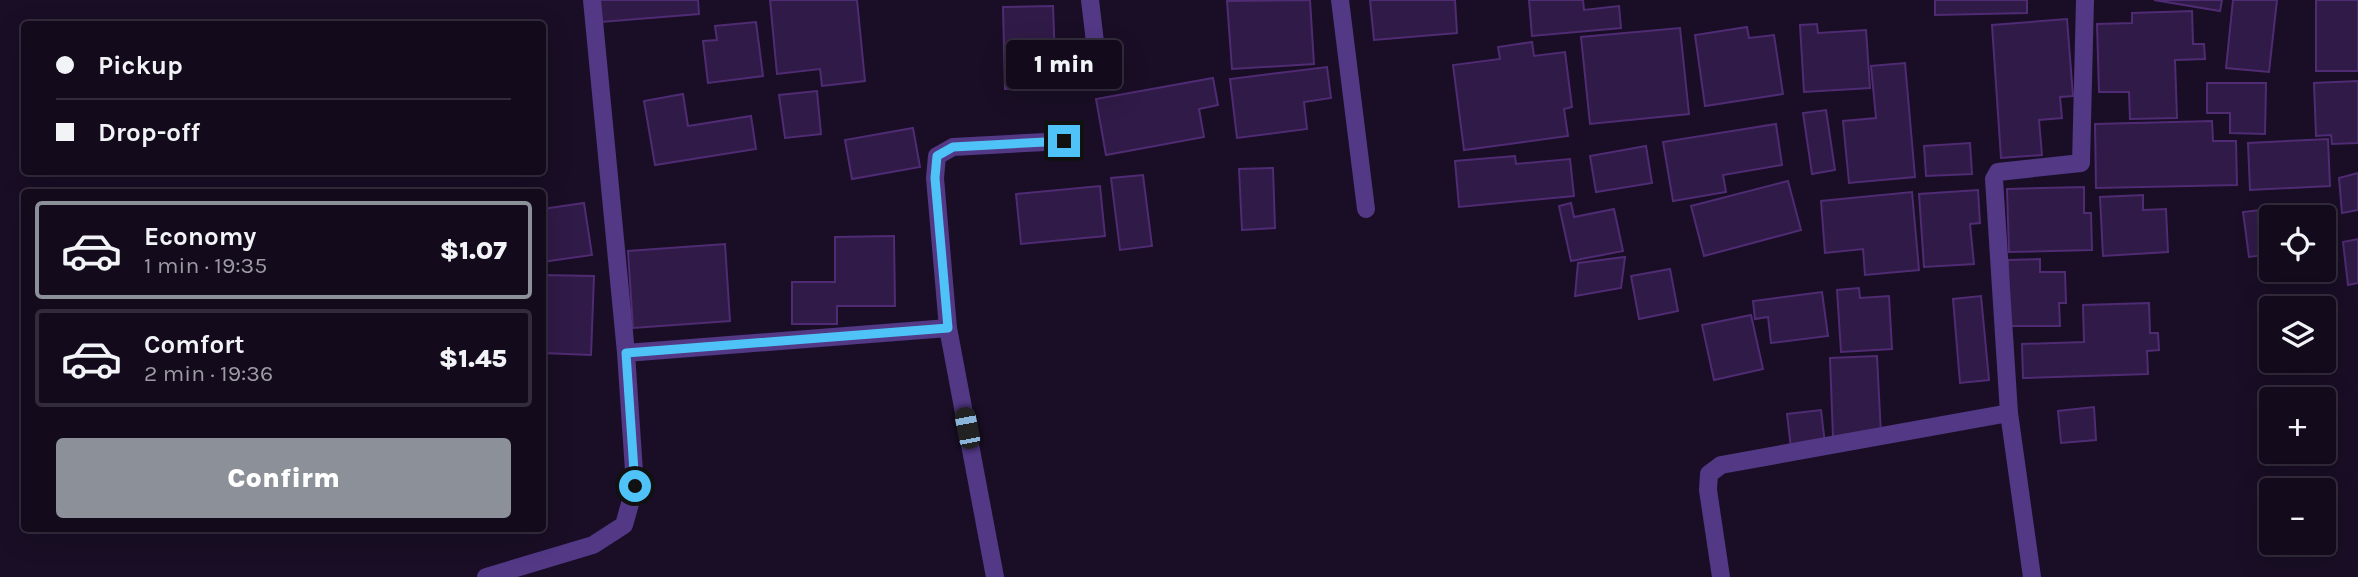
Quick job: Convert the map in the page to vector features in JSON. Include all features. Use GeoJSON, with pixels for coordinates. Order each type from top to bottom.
{"type":"FeatureCollection","features":[{"type":"Feature","properties":{"kind":"street"},"geometry":{"type":"LineString","coordinates":[[486,577],[593,545],[624,525],[635,486],[626,353],[592,0]]}},
{"type":"Feature","properties":{"kind":"street"},"geometry":{"type":"LineString","coordinates":[[1090,0],[1098,67]]}},
{"type":"Feature","properties":{"kind":"street"},"geometry":{"type":"LineString","coordinates":[[1340,0],[1366,209]]}},
{"type":"Feature","properties":{"kind":"street"},"geometry":{"type":"LineString","coordinates":[[2032,577],[2009,413],[1994,179],[1998,172],[2081,163],[2085,0]]}},
{"type":"Feature","properties":{"kind":"street"},"geometry":{"type":"LineString","coordinates":[[995,577],[948,328],[935,178],[937,156],[953,147],[1064,141]]}},
{"type":"Feature","properties":{"kind":"street"},"geometry":{"type":"LineString","coordinates":[[626,353],[948,328]]}},
{"type":"Feature","properties":{"kind":"street"},"geometry":{"type":"LineString","coordinates":[[1721,577],[1708,490],[1709,474],[1721,465],[2009,413]]}},
{"type":"Feature","properties":{"kind":"building"},"geometry":{"type":"Polygon","coordinates":[[[599,0],[698,0],[699,14],[601,22],[599,0]]]}},
{"type":"Feature","properties":{"kind":"building"},"geometry":{"type":"Polygon","coordinates":[[[770,0],[857,0],[865,81],[822,86],[820,69],[777,74],[770,0]]]}},
{"type":"Feature","properties":{"kind":"building"},"geometry":{"type":"Polygon","coordinates":[[[1310,0],[1314,64],[1232,69],[1227,1],[1310,0]]]}},
{"type":"Feature","properties":{"kind":"building"},"geometry":{"type":"Polygon","coordinates":[[[1370,0],[1455,0],[1457,33],[1374,40],[1370,0]]]}},
{"type":"Feature","properties":{"kind":"building"},"geometry":{"type":"Polygon","coordinates":[[[1529,0],[1583,0],[1584,10],[1619,6],[1621,28],[1532,36],[1529,0]]]}},
{"type":"Feature","properties":{"kind":"building"},"geometry":{"type":"Polygon","coordinates":[[[1935,0],[2027,0],[2027,13],[1935,15],[1935,0]]]}},
{"type":"Feature","properties":{"kind":"building"},"geometry":{"type":"Polygon","coordinates":[[[2154,0],[2222,0],[2220,11],[2154,0]]]}},
{"type":"Feature","properties":{"kind":"building"},"geometry":{"type":"Polygon","coordinates":[[[2233,0],[2277,0],[2269,72],[2226,68],[2233,0]]]}},
{"type":"Feature","properties":{"kind":"building"},"geometry":{"type":"Polygon","coordinates":[[[2316,0],[2358,0],[2358,71],[2316,71],[2316,0]]]}},
{"type":"Feature","properties":{"kind":"building"},"geometry":{"type":"Polygon","coordinates":[[[1053,6],[1056,87],[1005,89],[1003,7],[1053,6]]]}},
{"type":"Feature","properties":{"kind":"building"},"geometry":{"type":"Polygon","coordinates":[[[2192,11],[2193,44],[2204,44],[2205,59],[2175,60],[2177,118],[2130,119],[2129,92],[2099,92],[2097,24],[2132,23],[2132,13],[2192,11]]]}},
{"type":"Feature","properties":{"kind":"building"},"geometry":{"type":"Polygon","coordinates":[[[2067,19],[2073,96],[2060,97],[2062,118],[2039,120],[2042,155],[2001,158],[1992,25],[2067,19]]]}},
{"type":"Feature","properties":{"kind":"building"},"geometry":{"type":"Polygon","coordinates":[[[756,22],[763,76],[708,83],[703,41],[717,40],[715,26],[756,22]]]}},
{"type":"Feature","properties":{"kind":"building"},"geometry":{"type":"Polygon","coordinates":[[[1817,24],[1818,33],[1866,30],[1870,88],[1804,92],[1800,25],[1817,24]]]}},
{"type":"Feature","properties":{"kind":"building"},"geometry":{"type":"Polygon","coordinates":[[[1747,27],[1749,38],[1774,35],[1783,94],[1705,106],[1695,35],[1747,27]]]}},
{"type":"Feature","properties":{"kind":"building"},"geometry":{"type":"Polygon","coordinates":[[[1680,28],[1689,114],[1590,124],[1581,37],[1680,28]]]}},
{"type":"Feature","properties":{"kind":"building"},"geometry":{"type":"Polygon","coordinates":[[[1532,42],[1534,56],[1565,52],[1572,107],[1564,109],[1568,136],[1464,150],[1453,65],[1500,59],[1498,47],[1532,42]]]}},
{"type":"Feature","properties":{"kind":"building"},"geometry":{"type":"Polygon","coordinates":[[[1905,63],[1915,177],[1849,183],[1843,121],[1876,118],[1871,66],[1905,63]]]}},
{"type":"Feature","properties":{"kind":"building"},"geometry":{"type":"Polygon","coordinates":[[[1327,67],[1331,98],[1304,102],[1307,129],[1237,138],[1230,79],[1327,67]]]}},
{"type":"Feature","properties":{"kind":"building"},"geometry":{"type":"Polygon","coordinates":[[[1213,78],[1218,105],[1199,109],[1204,137],[1106,155],[1096,99],[1213,78]]]}},
{"type":"Feature","properties":{"kind":"building"},"geometry":{"type":"Polygon","coordinates":[[[2358,81],[2358,143],[2332,144],[2331,135],[2316,136],[2314,83],[2358,81]]]}},
{"type":"Feature","properties":{"kind":"building"},"geometry":{"type":"Polygon","coordinates":[[[2207,83],[2266,83],[2265,134],[2230,133],[2230,113],[2207,113],[2207,83]]]}},
{"type":"Feature","properties":{"kind":"building"},"geometry":{"type":"Polygon","coordinates":[[[817,91],[821,134],[785,138],[779,95],[817,91]]]}},
{"type":"Feature","properties":{"kind":"building"},"geometry":{"type":"Polygon","coordinates":[[[683,94],[688,126],[751,116],[756,149],[655,165],[644,101],[683,94]]]}},
{"type":"Feature","properties":{"kind":"building"},"geometry":{"type":"Polygon","coordinates":[[[1826,110],[1835,170],[1812,174],[1803,113],[1826,110]]]}},
{"type":"Feature","properties":{"kind":"building"},"geometry":{"type":"Polygon","coordinates":[[[2212,121],[2213,141],[2236,141],[2237,185],[2096,188],[2095,124],[2212,121]]]}},
{"type":"Feature","properties":{"kind":"building"},"geometry":{"type":"Polygon","coordinates":[[[1776,124],[1782,165],[1723,175],[1726,192],[1673,201],[1663,142],[1776,124]]]}},
{"type":"Feature","properties":{"kind":"building"},"geometry":{"type":"Polygon","coordinates":[[[913,128],[920,167],[852,179],[845,140],[913,128]]]}},
{"type":"Feature","properties":{"kind":"building"},"geometry":{"type":"Polygon","coordinates":[[[2328,139],[2330,186],[2250,190],[2248,143],[2328,139]]]}},
{"type":"Feature","properties":{"kind":"building"},"geometry":{"type":"Polygon","coordinates":[[[1970,143],[1972,174],[1926,176],[1924,146],[1970,143]]]}},
{"type":"Feature","properties":{"kind":"building"},"geometry":{"type":"Polygon","coordinates":[[[1646,146],[1652,183],[1596,192],[1590,156],[1646,146]]]}},
{"type":"Feature","properties":{"kind":"building"},"geometry":{"type":"Polygon","coordinates":[[[1515,156],[1516,164],[1570,159],[1574,196],[1459,207],[1455,161],[1515,156]]]}},
{"type":"Feature","properties":{"kind":"building"},"geometry":{"type":"Polygon","coordinates":[[[1273,168],[1275,228],[1242,230],[1239,169],[1273,168]]]}},
{"type":"Feature","properties":{"kind":"building"},"geometry":{"type":"Polygon","coordinates":[[[2358,173],[2358,210],[2342,213],[2339,178],[2358,173]]]}},
{"type":"Feature","properties":{"kind":"building"},"geometry":{"type":"Polygon","coordinates":[[[1143,175],[1152,246],[1120,250],[1111,178],[1143,175]]]}},
{"type":"Feature","properties":{"kind":"building"},"geometry":{"type":"Polygon","coordinates":[[[1788,181],[1801,230],[1704,256],[1691,206],[1788,181]]]}},
{"type":"Feature","properties":{"kind":"building"},"geometry":{"type":"Polygon","coordinates":[[[1100,186],[1105,236],[1021,244],[1016,194],[1100,186]]]}},
{"type":"Feature","properties":{"kind":"building"},"geometry":{"type":"Polygon","coordinates":[[[2084,187],[2084,213],[2091,213],[2092,250],[2009,252],[2007,189],[2084,187]]]}},
{"type":"Feature","properties":{"kind":"building"},"geometry":{"type":"Polygon","coordinates":[[[1978,190],[1980,223],[1970,224],[1974,264],[1924,267],[1919,194],[1978,190]]]}},
{"type":"Feature","properties":{"kind":"building"},"geometry":{"type":"Polygon","coordinates":[[[1912,192],[1919,270],[1865,275],[1863,249],[1825,253],[1821,201],[1912,192]]]}},
{"type":"Feature","properties":{"kind":"building"},"geometry":{"type":"Polygon","coordinates":[[[2143,195],[2143,210],[2166,209],[2168,252],[2103,256],[2100,197],[2143,195]]]}},
{"type":"Feature","properties":{"kind":"building"},"geometry":{"type":"Polygon","coordinates":[[[584,203],[592,255],[546,261],[546,208],[584,203]]]}},
{"type":"Feature","properties":{"kind":"building"},"geometry":{"type":"Polygon","coordinates":[[[1571,203],[1574,217],[1614,209],[1623,251],[1571,261],[1559,206],[1571,203]]]}},
{"type":"Feature","properties":{"kind":"building"},"geometry":{"type":"Polygon","coordinates":[[[2259,210],[2259,256],[2249,257],[2243,212],[2259,210]]]}},
{"type":"Feature","properties":{"kind":"building"},"geometry":{"type":"Polygon","coordinates":[[[894,236],[895,306],[837,306],[837,324],[792,324],[792,282],[835,282],[835,237],[894,236]]]}},
{"type":"Feature","properties":{"kind":"building"},"geometry":{"type":"Polygon","coordinates":[[[2358,239],[2358,283],[2348,285],[2343,242],[2358,239]]]}},
{"type":"Feature","properties":{"kind":"building"},"geometry":{"type":"Polygon","coordinates":[[[725,244],[730,321],[633,328],[628,251],[725,244]]]}},
{"type":"Feature","properties":{"kind":"building"},"geometry":{"type":"Polygon","coordinates":[[[1625,257],[1621,288],[1575,296],[1578,263],[1625,257]]]}},
{"type":"Feature","properties":{"kind":"building"},"geometry":{"type":"Polygon","coordinates":[[[2040,259],[2040,272],[2065,272],[2066,303],[2059,303],[2060,326],[2009,326],[2008,260],[2040,259]]]}},
{"type":"Feature","properties":{"kind":"building"},"geometry":{"type":"Polygon","coordinates":[[[1670,269],[1678,311],[1639,319],[1631,276],[1670,269]]]}},
{"type":"Feature","properties":{"kind":"building"},"geometry":{"type":"Polygon","coordinates":[[[546,275],[594,276],[591,355],[546,353],[546,275]]]}},
{"type":"Feature","properties":{"kind":"building"},"geometry":{"type":"Polygon","coordinates":[[[1859,288],[1860,298],[1889,296],[1892,349],[1841,352],[1837,290],[1859,288]]]}},
{"type":"Feature","properties":{"kind":"building"},"geometry":{"type":"Polygon","coordinates":[[[1822,292],[1828,336],[1771,343],[1768,317],[1755,319],[1753,301],[1822,292]]]}},
{"type":"Feature","properties":{"kind":"building"},"geometry":{"type":"Polygon","coordinates":[[[1981,296],[1989,380],[1960,383],[1953,299],[1981,296]]]}},
{"type":"Feature","properties":{"kind":"building"},"geometry":{"type":"Polygon","coordinates":[[[2149,303],[2150,333],[2158,333],[2159,350],[2147,351],[2148,374],[2023,378],[2022,344],[2084,342],[2083,305],[2149,303]]]}},
{"type":"Feature","properties":{"kind":"building"},"geometry":{"type":"Polygon","coordinates":[[[1751,315],[1763,369],[1714,380],[1702,325],[1751,315]]]}},
{"type":"Feature","properties":{"kind":"building"},"geometry":{"type":"Polygon","coordinates":[[[1877,356],[1881,435],[1833,437],[1830,358],[1877,356]]]}},
{"type":"Feature","properties":{"kind":"building"},"geometry":{"type":"Polygon","coordinates":[[[2094,407],[2096,440],[2061,443],[2058,411],[2094,407]]]}},
{"type":"Feature","properties":{"kind":"building"},"geometry":{"type":"Polygon","coordinates":[[[1821,410],[1825,444],[1791,448],[1787,414],[1821,410]]]}},
{"type":"Feature","properties":{"kind":"route"},"geometry":{"type":"LineString","coordinates":[[635,486],[626,353],[948,328],[935,178],[937,156],[953,147],[1064,141]]}}]}
